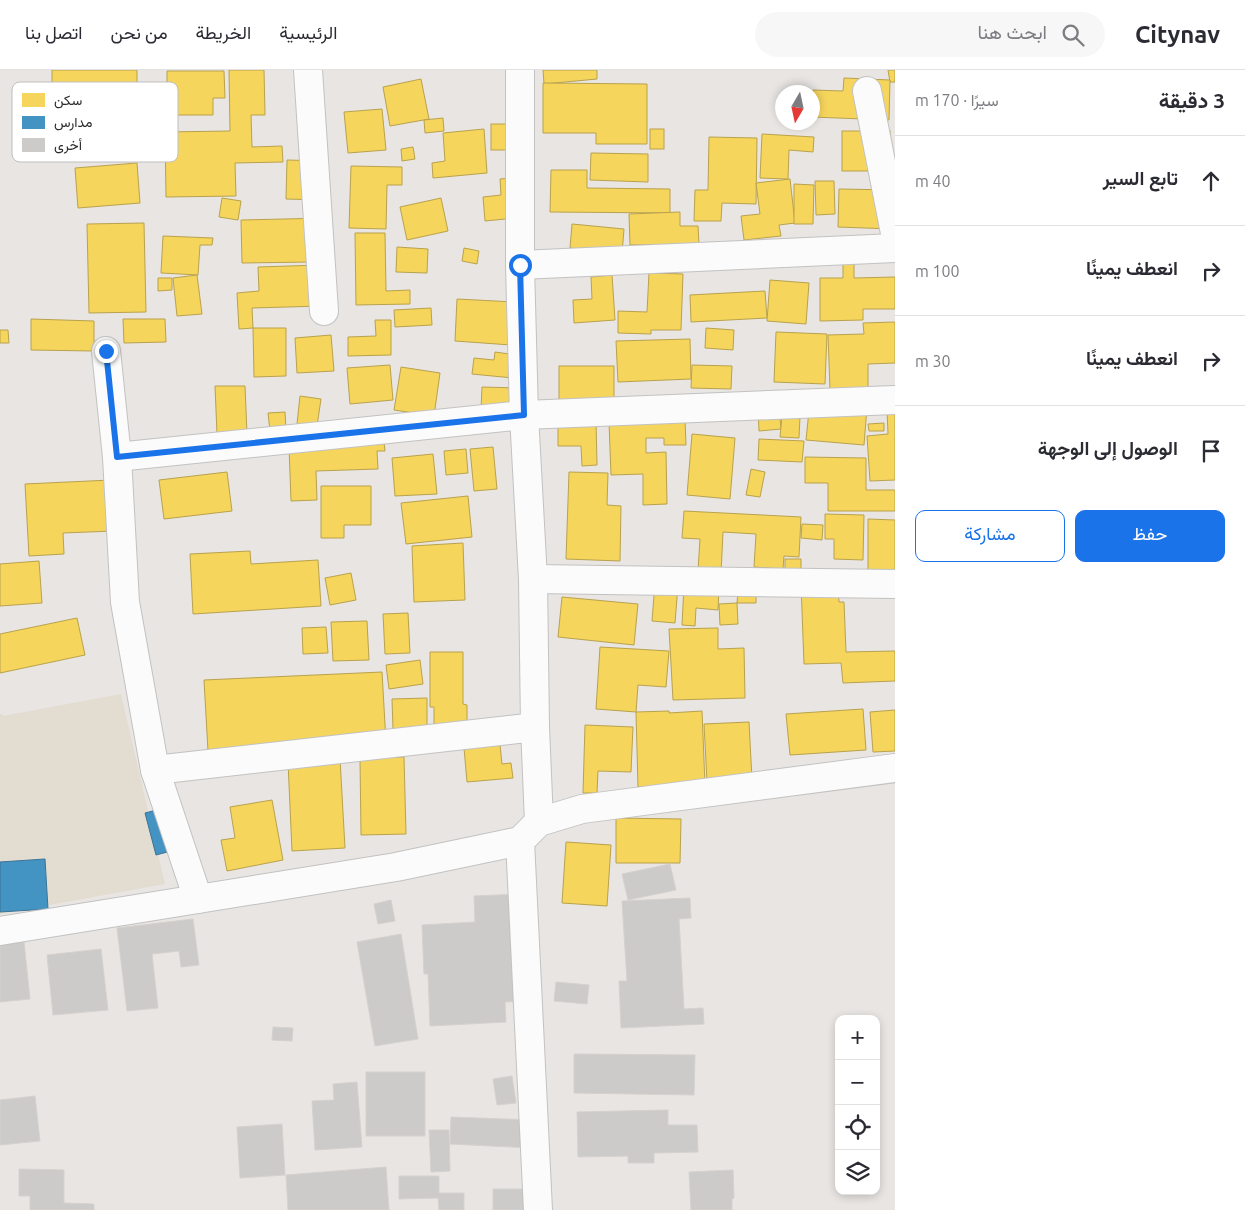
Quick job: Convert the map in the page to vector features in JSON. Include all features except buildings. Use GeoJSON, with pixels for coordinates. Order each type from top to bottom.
{"type":"FeatureCollection","features":[{"type":"Feature","properties":{"kind":"street"},"geometry":{"type":"LineString","coordinates":[[308,70],[324,311]]}},
{"type":"Feature","properties":{"kind":"street"},"geometry":{"type":"LineString","coordinates":[[520,70],[520,265],[524,415],[533,579],[535,727],[539,822]]}},
{"type":"Feature","properties":{"kind":"street"},"geometry":{"type":"LineString","coordinates":[[867,91],[895,233]]}},
{"type":"Feature","properties":{"kind":"street"},"geometry":{"type":"LineString","coordinates":[[520,265],[895,248]]}},
{"type":"Feature","properties":{"kind":"street"},"geometry":{"type":"LineString","coordinates":[[106,351],[117,457],[125,602],[155,770],[198,899]]}},
{"type":"Feature","properties":{"kind":"street"},"geometry":{"type":"LineString","coordinates":[[117,457],[524,415],[895,400]]}},
{"type":"Feature","properties":{"kind":"street"},"geometry":{"type":"LineString","coordinates":[[533,579],[895,584]]}},
{"type":"Feature","properties":{"kind":"street"},"geometry":{"type":"LineString","coordinates":[[155,770],[535,727]]}},
{"type":"Feature","properties":{"kind":"street"},"geometry":{"type":"LineString","coordinates":[[0,931],[396,867],[520,841],[539,822],[582,810],[895,768]]}},
{"type":"Feature","properties":{"kind":"street"},"geometry":{"type":"LineString","coordinates":[[520,841],[538,1210]]}},
{"type":"Feature","properties":{"kind":"shaded area"},"geometry":{"type":"Polygon","coordinates":[[[121,694],[165,884],[0,914],[0,714],[3,716],[121,694]]]}},
{"type":"Feature","properties":{"kind":"route"},"geometry":{"type":"LineString","coordinates":[[106,351],[117,457],[524,415],[520,265]]}}]}
